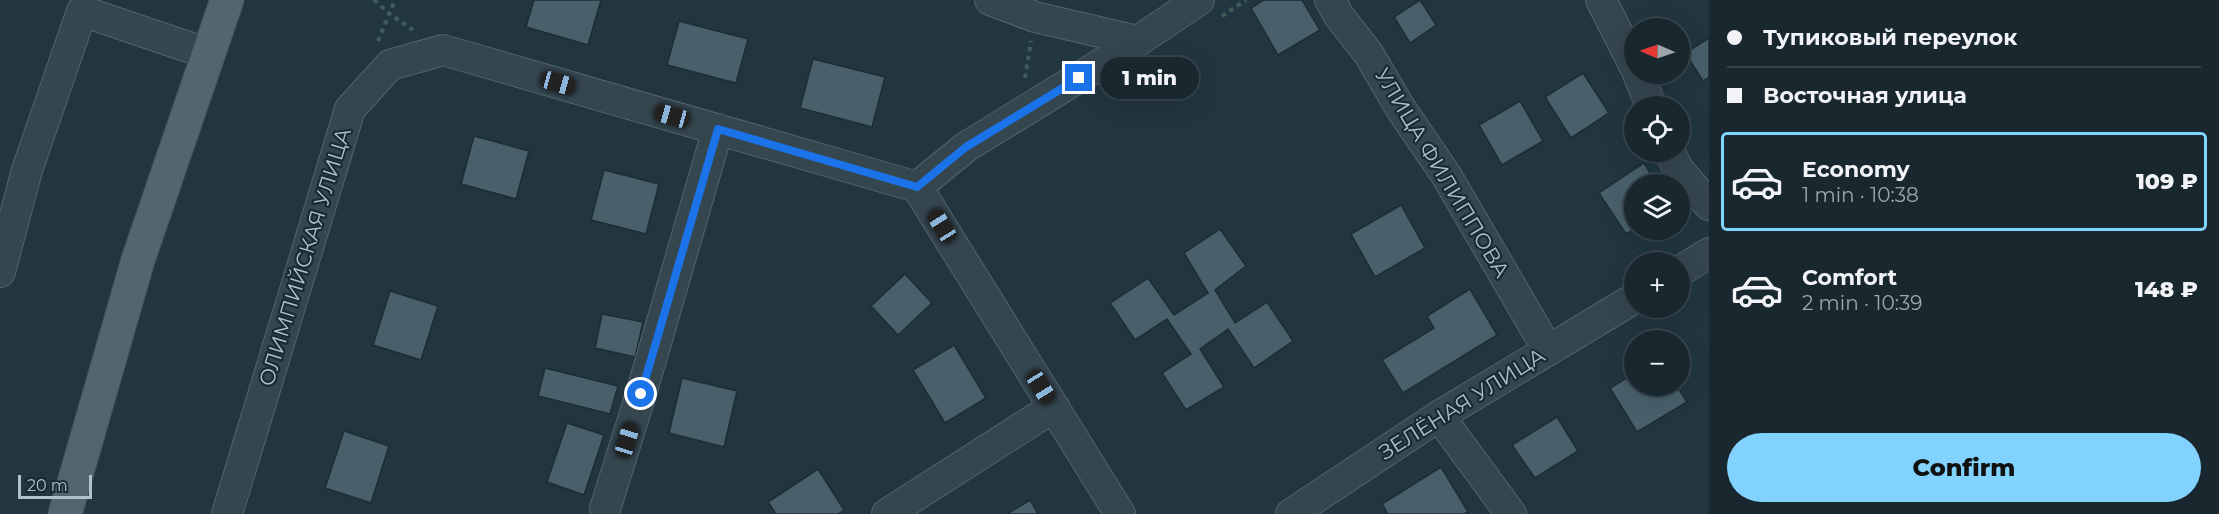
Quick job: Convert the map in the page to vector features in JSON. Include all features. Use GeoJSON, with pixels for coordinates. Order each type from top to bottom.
{"type":"FeatureCollection","features":[{"type":"Feature","properties":{"kind":"main road"},"geometry":{"type":"LineString","coordinates":[[65,514],[138,260],[227,0]]}},
{"type":"Feature","properties":{"kind":"street"},"geometry":{"type":"LineString","coordinates":[[990,0],[1138,41]]}},
{"type":"Feature","properties":{"kind":"street","name":"УЛИЦА ФИЛИППОВА"},"geometry":{"type":"LineString","coordinates":[[1330,0],[1339,16],[1368,52],[1401,109],[1446,176],[1548,350]]}},
{"type":"Feature","properties":{"kind":"street"},"geometry":{"type":"LineString","coordinates":[[1600,0],[1624,46]]}},
{"type":"Feature","properties":{"kind":"street"},"geometry":{"type":"LineString","coordinates":[[0,272],[27,170],[85,5],[209,54]]}},
{"type":"Feature","properties":{"kind":"street"},"geometry":{"type":"LineString","coordinates":[[917,187],[966,147],[1138,41],[1207,10]]}},
{"type":"Feature","properties":{"kind":"street"},"geometry":{"type":"LineString","coordinates":[[443,50],[917,187],[1120,514]]}},
{"type":"Feature","properties":{"kind":"street","name":"ОЛИМПИЙСКАЯ УЛИЦА"},"geometry":{"type":"LineString","coordinates":[[227,514],[350,109],[390,65],[443,50]]}},
{"type":"Feature","properties":{"kind":"street"},"geometry":{"type":"LineString","coordinates":[[605,509],[718,129]]}},
{"type":"Feature","properties":{"kind":"street"},"geometry":{"type":"LineString","coordinates":[[1675,162],[1709,205]]}},
{"type":"Feature","properties":{"kind":"street"},"geometry":{"type":"LineString","coordinates":[[1690,265],[1709,253]]}},
{"type":"Feature","properties":{"kind":"street","name":"ЗЕЛЁНАЯ УЛИЦА"},"geometry":{"type":"LineString","coordinates":[[1291,514],[1439,416],[1624,305]]}},
{"type":"Feature","properties":{"kind":"street"},"geometry":{"type":"LineString","coordinates":[[887,514],[1054,406]]}},
{"type":"Feature","properties":{"kind":"street"},"geometry":{"type":"LineString","coordinates":[[1439,416],[1511,514]]}},
{"type":"Feature","properties":{"kind":"path"},"geometry":{"type":"LineString","coordinates":[[374,0],[390,14],[443,50]]}},
{"type":"Feature","properties":{"kind":"path"},"geometry":{"type":"LineString","coordinates":[[1207,10],[1246,0]]}},
{"type":"Feature","properties":{"kind":"path"},"geometry":{"type":"LineString","coordinates":[[1019,115],[1023,9]]}},
{"type":"Feature","properties":{"kind":"building"},"geometry":{"type":"Polygon","coordinates":[[[534,0],[601,0],[588,45],[526,27],[534,0]]]}},
{"type":"Feature","properties":{"kind":"building"},"geometry":{"type":"Polygon","coordinates":[[[1264,0],[1302,0],[1320,30],[1278,55],[1251,8],[1264,0]]]}},
{"type":"Feature","properties":{"kind":"building"},"geometry":{"type":"Polygon","coordinates":[[[1420,0],[1436,25],[1410,43],[1394,17],[1420,0]]]}},
{"type":"Feature","properties":{"kind":"building"},"geometry":{"type":"Polygon","coordinates":[[[679,21],[748,39],[736,83],[667,65],[679,21]]]}},
{"type":"Feature","properties":{"kind":"building"},"geometry":{"type":"Polygon","coordinates":[[[1709,38],[1709,77],[1703,81],[1690,61],[1690,50],[1709,38]]]}},
{"type":"Feature","properties":{"kind":"building"},"geometry":{"type":"Polygon","coordinates":[[[813,59],[885,77],[872,127],[800,108],[813,59]]]}},
{"type":"Feature","properties":{"kind":"building"},"geometry":{"type":"Polygon","coordinates":[[[1583,73],[1609,113],[1571,138],[1545,97],[1583,73]]]}},
{"type":"Feature","properties":{"kind":"building"},"geometry":{"type":"Polygon","coordinates":[[[1520,101],[1543,141],[1502,165],[1479,125],[1520,101]]]}},
{"type":"Feature","properties":{"kind":"building"},"geometry":{"type":"Polygon","coordinates":[[[474,136],[529,151],[516,199],[461,184],[474,136]]]}},
{"type":"Feature","properties":{"kind":"building"},"geometry":{"type":"Polygon","coordinates":[[[1644,163],[1651,174],[1628,174],[1644,163]]]}},
{"type":"Feature","properties":{"kind":"building"},"geometry":{"type":"Polygon","coordinates":[[[604,170],[659,184],[646,234],[591,220],[604,170]]]}},
{"type":"Feature","properties":{"kind":"building"},"geometry":{"type":"Polygon","coordinates":[[[1624,176],[1624,231],[1599,193],[1624,176]]]}},
{"type":"Feature","properties":{"kind":"building"},"geometry":{"type":"Polygon","coordinates":[[[1401,205],[1425,248],[1375,277],[1351,234],[1401,205]]]}},
{"type":"Feature","properties":{"kind":"building"},"geometry":{"type":"Polygon","coordinates":[[[1220,229],[1246,266],[1215,290],[1235,323],[1267,302],[1293,341],[1254,368],[1228,329],[1200,349],[1224,387],[1186,410],[1162,373],[1191,354],[1167,319],[1135,340],[1110,303],[1148,278],[1174,315],[1208,293],[1184,253],[1220,229]]]}},
{"type":"Feature","properties":{"kind":"building"},"geometry":{"type":"Polygon","coordinates":[[[905,274],[932,303],[898,335],[871,306],[905,274]]]}},
{"type":"Feature","properties":{"kind":"building"},"geometry":{"type":"Polygon","coordinates":[[[1470,289],[1497,335],[1403,393],[1382,360],[1434,328],[1427,316],[1470,289]]]}},
{"type":"Feature","properties":{"kind":"building"},"geometry":{"type":"Polygon","coordinates":[[[390,291],[438,306],[421,360],[373,345],[390,291]]]}},
{"type":"Feature","properties":{"kind":"building"},"geometry":{"type":"Polygon","coordinates":[[[602,314],[643,322],[635,357],[595,348],[602,314]]]}},
{"type":"Feature","properties":{"kind":"building"},"geometry":{"type":"Polygon","coordinates":[[[954,345],[986,398],[945,423],[913,370],[954,345]]]}},
{"type":"Feature","properties":{"kind":"building"},"geometry":{"type":"Polygon","coordinates":[[[545,368],[618,386],[610,414],[538,396],[545,368]]]}},
{"type":"Feature","properties":{"kind":"building"},"geometry":{"type":"Polygon","coordinates":[[[682,378],[737,391],[724,447],[669,433],[682,378]]]}},
{"type":"Feature","properties":{"kind":"building"},"geometry":{"type":"Polygon","coordinates":[[[1624,380],[1624,396],[1683,396],[1687,402],[1637,432],[1610,388],[1624,380]]]}},
{"type":"Feature","properties":{"kind":"building"},"geometry":{"type":"Polygon","coordinates":[[[1557,417],[1578,451],[1535,478],[1512,445],[1557,417]]]}},
{"type":"Feature","properties":{"kind":"building"},"geometry":{"type":"Polygon","coordinates":[[[567,423],[604,435],[584,495],[547,482],[567,423]]]}},
{"type":"Feature","properties":{"kind":"building"},"geometry":{"type":"Polygon","coordinates":[[[344,431],[389,446],[371,503],[325,488],[344,431]]]}},
{"type":"Feature","properties":{"kind":"building"},"geometry":{"type":"Polygon","coordinates":[[[1441,467],[1468,512],[1464,514],[1388,514],[1382,504],[1441,467]]]}},
{"type":"Feature","properties":{"kind":"building"},"geometry":{"type":"Polygon","coordinates":[[[818,469],[844,510],[838,514],[776,514],[768,502],[818,469]]]}},
{"type":"Feature","properties":{"kind":"building"},"geometry":{"type":"Polygon","coordinates":[[[1030,500],[1038,514],[1007,514],[1030,500]]]}},
{"type":"Feature","properties":{"kind":"route"},"geometry":{"type":"LineString","coordinates":[[641,394],[718,129],[917,187],[966,147],[1079,78]]}}]}
